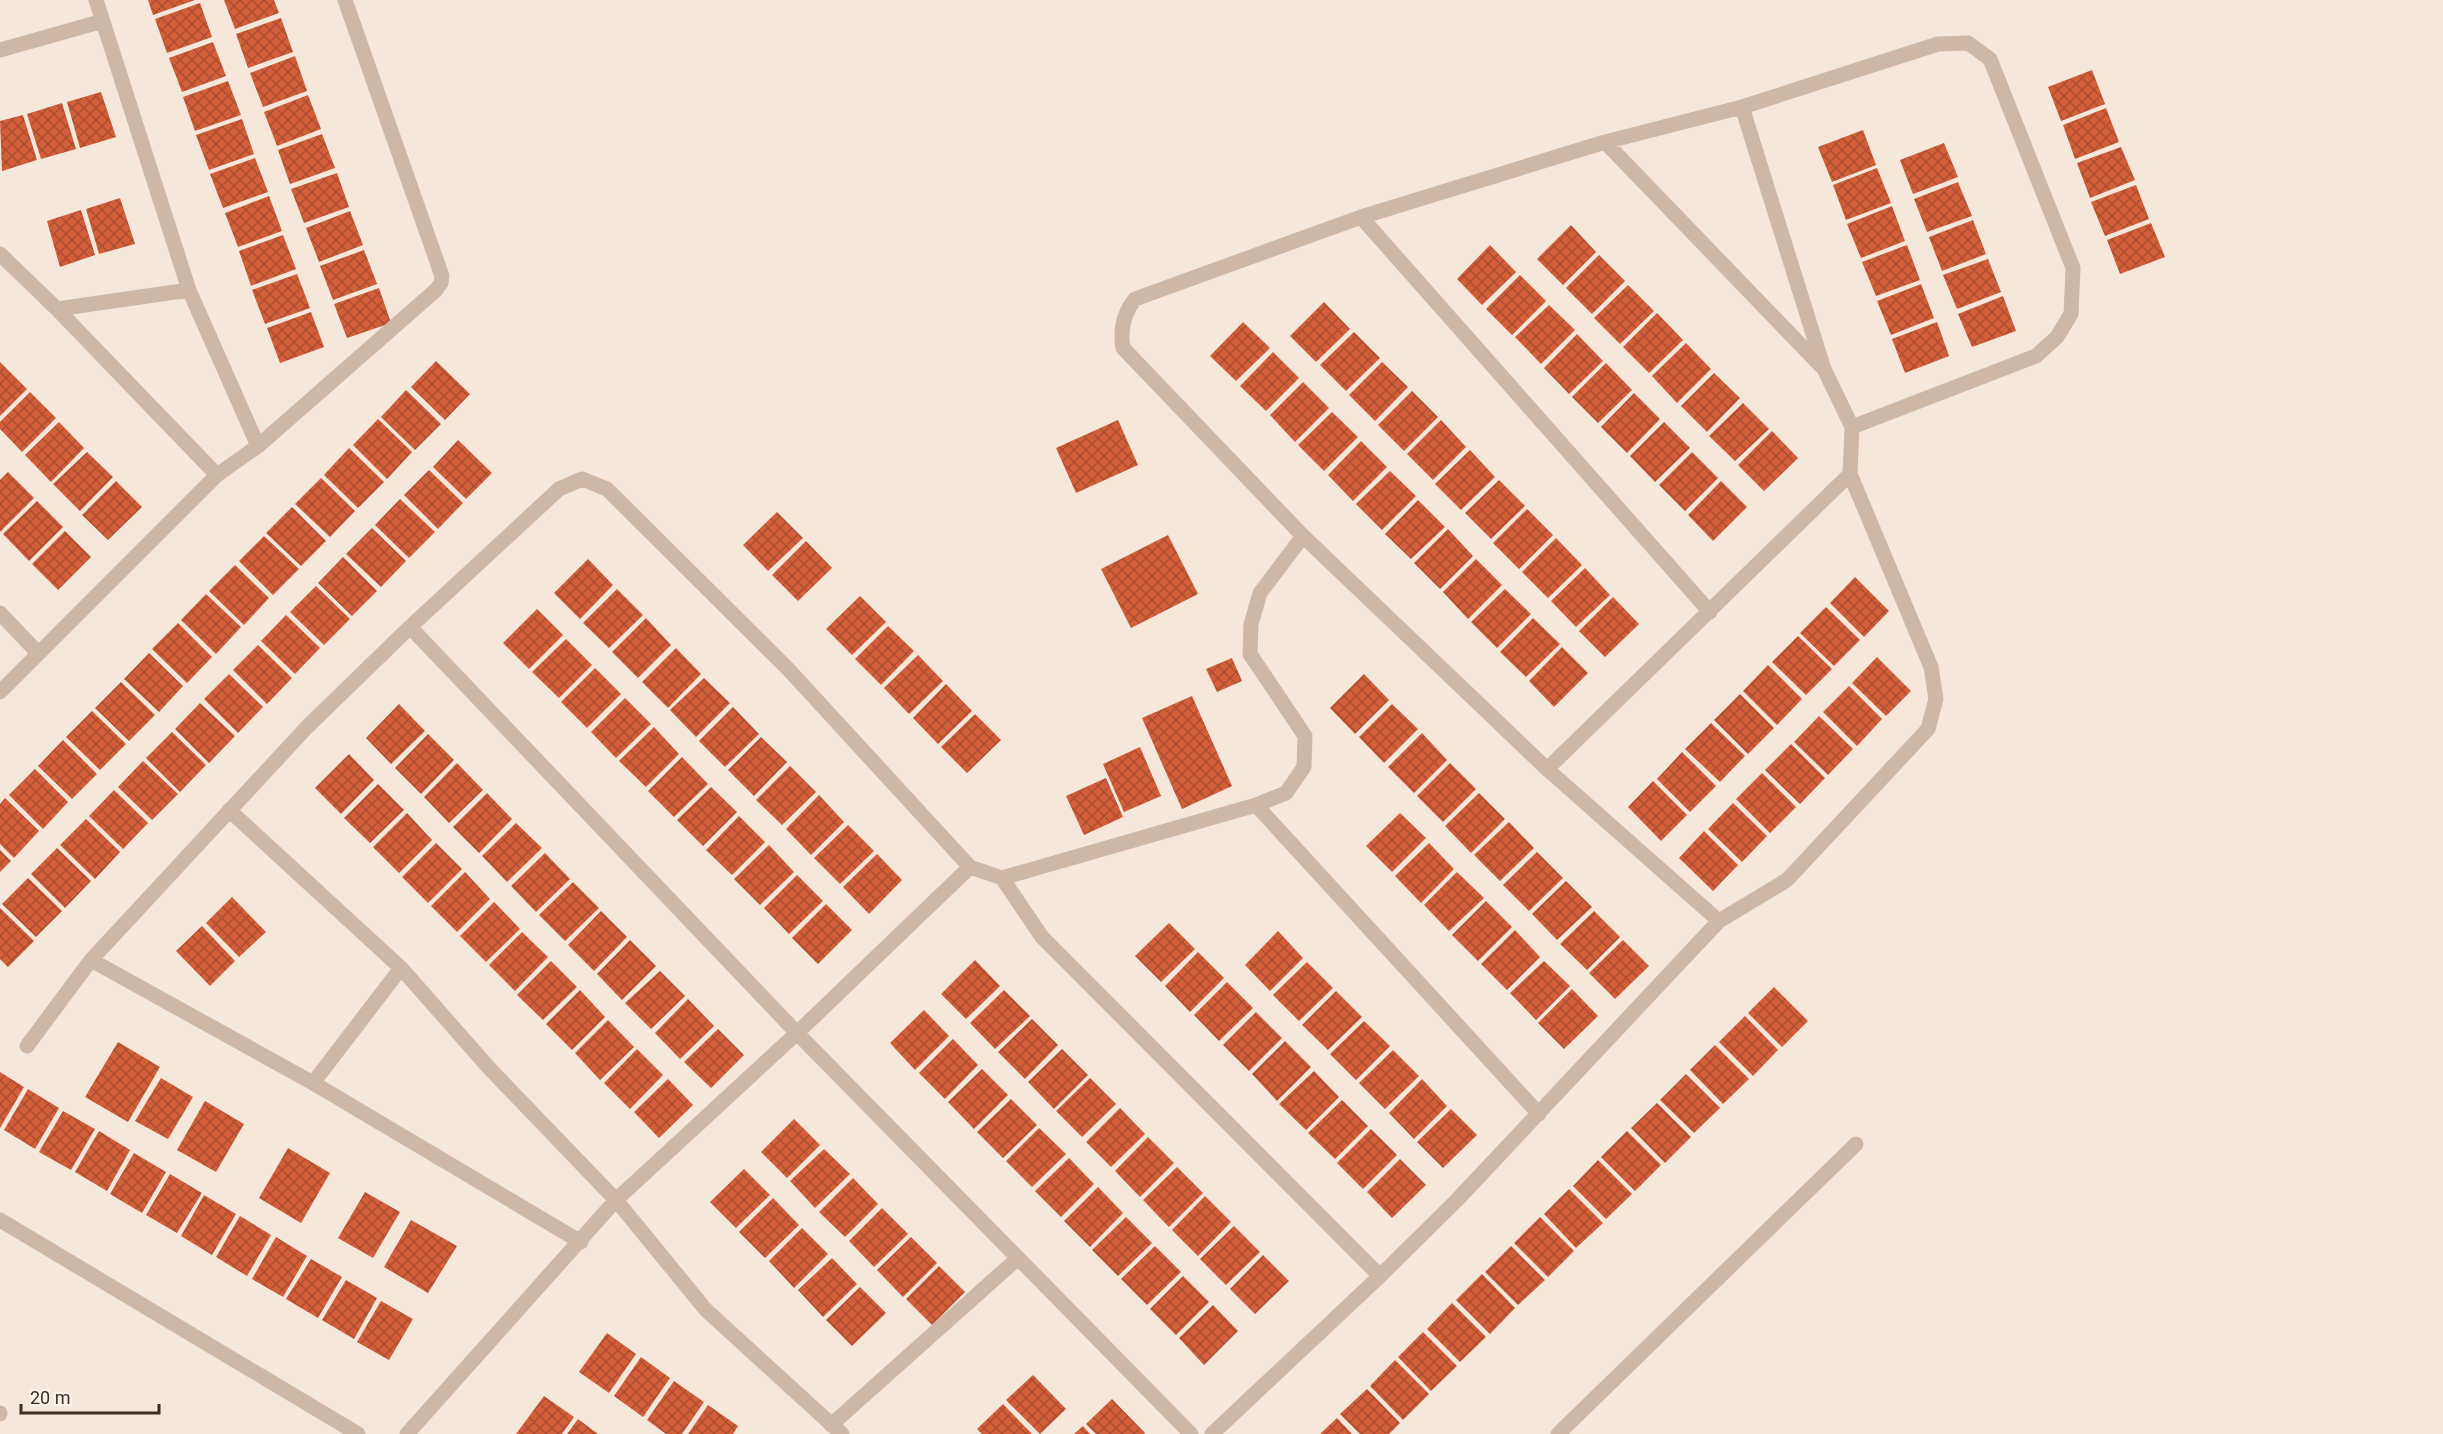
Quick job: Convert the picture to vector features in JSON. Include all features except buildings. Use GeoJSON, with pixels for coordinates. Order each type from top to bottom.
{"type":"FeatureCollection","features":[{"type":"Feature","properties":{"kind":"street"},"geometry":{"type":"LineString","coordinates":[[96,0],[189,290],[258,446]]}},
{"type":"Feature","properties":{"kind":"street"},"geometry":{"type":"LineString","coordinates":[[0,692],[217,475],[258,446],[436,290],[441,283],[442,276],[345,0]]}},
{"type":"Feature","properties":{"kind":"street"},"geometry":{"type":"LineString","coordinates":[[0,50],[103,21]]}},
{"type":"Feature","properties":{"kind":"street"},"geometry":{"type":"LineString","coordinates":[[1719,921],[1547,769],[1303,536],[1123,348],[1121,335],[1124,320],[1128,307],[1135,299],[1360,217],[1605,142],[1742,107],[1938,44],[1968,43],[1990,59],[2073,268],[2071,314],[2056,337],[2036,356],[1852,427]]}},
{"type":"Feature","properties":{"kind":"street"},"geometry":{"type":"LineString","coordinates":[[1212,1434],[1457,1200],[1719,921],[1787,880],[1928,729],[1936,699],[1931,667],[1850,474],[1852,427],[1824,369],[1742,107]]}},
{"type":"Feature","properties":{"kind":"street"},"geometry":{"type":"LineString","coordinates":[[1605,142],[1824,369]]}},
{"type":"Feature","properties":{"kind":"street"},"geometry":{"type":"LineString","coordinates":[[1360,217],[1710,612]]}},
{"type":"Feature","properties":{"kind":"street"},"geometry":{"type":"LineString","coordinates":[[0,254],[57,309],[217,475]]}},
{"type":"Feature","properties":{"kind":"street"},"geometry":{"type":"LineString","coordinates":[[57,309],[189,290]]}},
{"type":"Feature","properties":{"kind":"street"},"geometry":{"type":"LineString","coordinates":[[1547,769],[1850,474]]}},
{"type":"Feature","properties":{"kind":"street"},"geometry":{"type":"LineString","coordinates":[[27,1046],[92,960],[307,728],[410,627],[559,489],[582,479],[607,489],[789,670],[970,867],[1002,878],[1256,805],[1286,794],[1304,767],[1305,736],[1250,654],[1251,624],[1260,593],[1303,536]]}},
{"type":"Feature","properties":{"kind":"street"},"geometry":{"type":"LineString","coordinates":[[0,613],[38,653]]}},
{"type":"Feature","properties":{"kind":"street"},"geometry":{"type":"LineString","coordinates":[[410,627],[797,1033],[1191,1434]]}},
{"type":"Feature","properties":{"kind":"street"},"geometry":{"type":"LineString","coordinates":[[1256,805],[1539,1114]]}},
{"type":"Feature","properties":{"kind":"street"},"geometry":{"type":"LineString","coordinates":[[229,810],[401,968],[490,1069],[616,1200],[706,1310],[837,1430],[1017,1258]]}},
{"type":"Feature","properties":{"kind":"street"},"geometry":{"type":"LineString","coordinates":[[406,1434],[581,1242],[616,1200],[797,1033],[970,867]]}},
{"type":"Feature","properties":{"kind":"street"},"geometry":{"type":"LineString","coordinates":[[1002,878],[1042,937],[1380,1276]]}},
{"type":"Feature","properties":{"kind":"street"},"geometry":{"type":"LineString","coordinates":[[92,960],[313,1083],[581,1242]]}},
{"type":"Feature","properties":{"kind":"street"},"geometry":{"type":"LineString","coordinates":[[313,1083],[401,968]]}},
{"type":"Feature","properties":{"kind":"street"},"geometry":{"type":"LineString","coordinates":[[1558,1434],[1856,1144]]}},
{"type":"Feature","properties":{"kind":"street"},"geometry":{"type":"LineString","coordinates":[[0,1220],[358,1434]]}}]}
